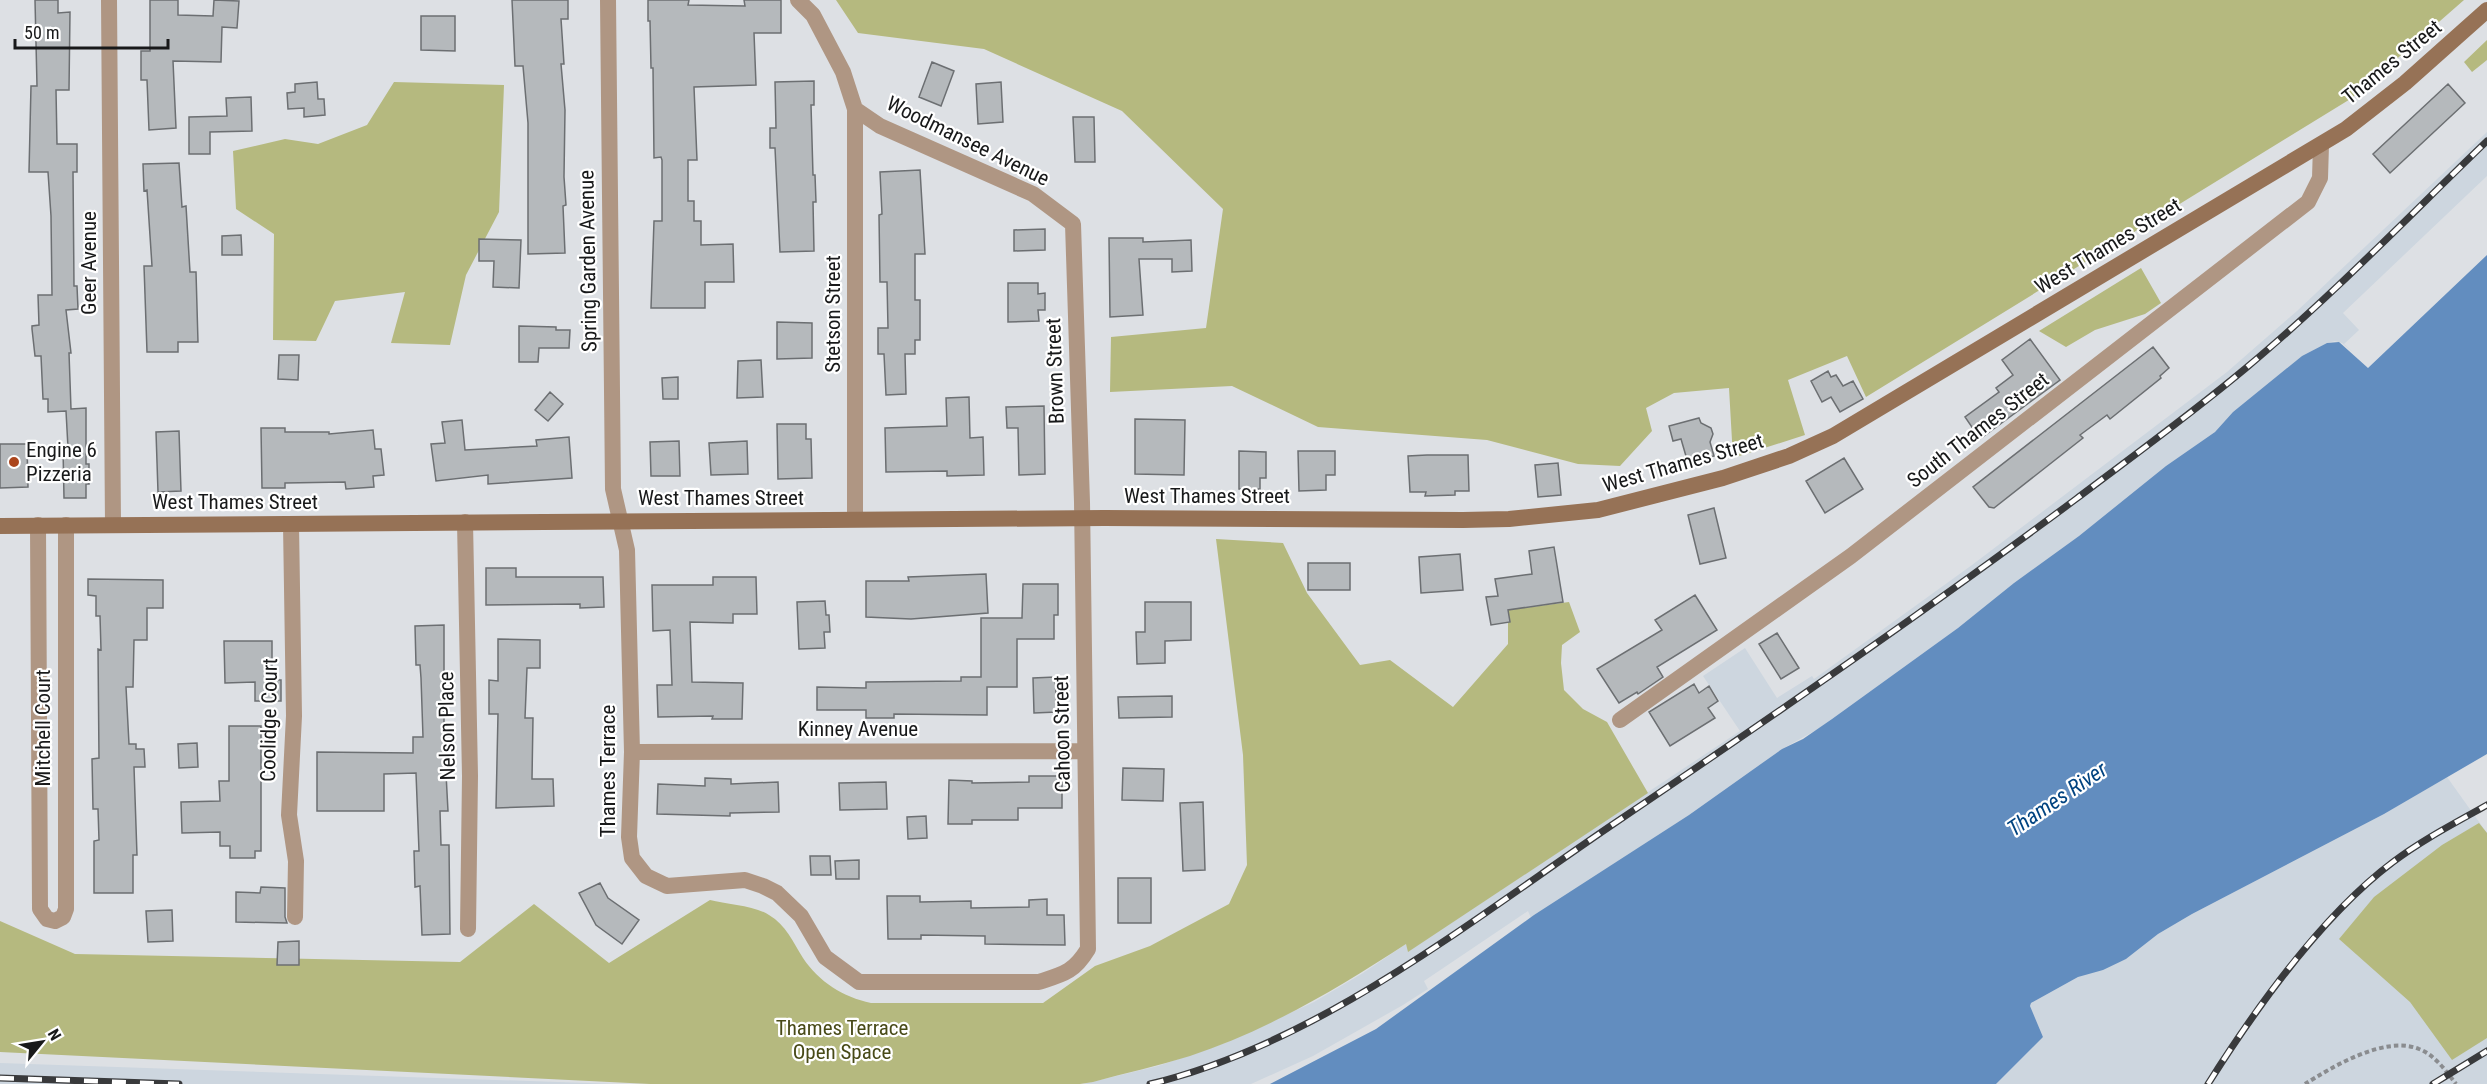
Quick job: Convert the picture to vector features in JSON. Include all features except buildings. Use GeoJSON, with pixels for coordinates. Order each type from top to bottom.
{"type":"FeatureCollection","features":[{"type":"Feature","properties":{"kind":"main road","name":"Thames Street"},"geometry":{"type":"LineString","coordinates":[[2321,145],[2399,89],[2487,10]]}},
{"type":"Feature","properties":{"kind":"main road","name":"West Thames Street"},"geometry":{"type":"LineString","coordinates":[[0,526],[855,519],[1509,519],[1598,510],[1723,478],[1803,451],[1833,436],[2321,145]]}},
{"type":"Feature","properties":{"kind":"street","name":"Geer Avenue"},"geometry":{"type":"LineString","coordinates":[[109,0],[113,525]]}},
{"type":"Feature","properties":{"kind":"street","name":"Spring Garden Avenue"},"geometry":{"type":"LineString","coordinates":[[608,0],[613,489],[619,521]]}},
{"type":"Feature","properties":{"kind":"street","name":"Woodmansee Avenue"},"geometry":{"type":"LineString","coordinates":[[798,0],[813,15],[843,72],[855,109],[880,126],[1033,194],[1073,224]]}},
{"type":"Feature","properties":{"kind":"street","name":"Stetson Street"},"geometry":{"type":"LineString","coordinates":[[855,109],[855,519]]}},
{"type":"Feature","properties":{"kind":"street","name":"South Thames Street"},"geometry":{"type":"LineString","coordinates":[[1620,720],[1851,556],[2308,202],[2320,178],[2321,145]]}},
{"type":"Feature","properties":{"kind":"street","name":"Brown Street"},"geometry":{"type":"LineString","coordinates":[[1073,224],[1082,518]]}},
{"type":"Feature","properties":{"kind":"street","name":"Cahoon Street"},"geometry":{"type":"LineString","coordinates":[[1082,518],[1088,949]]}},
{"type":"Feature","properties":{"kind":"street","name":"Thames Terrace"},"geometry":{"type":"LineString","coordinates":[[619,521],[627,550],[632,752],[629,837],[632,858],[646,876],[668,886],[745,880],[770,889],[801,916],[825,957],[859,982],[1039,982],[1059,976],[1078,966],[1088,949]]}},
{"type":"Feature","properties":{"kind":"street","name":"Nelson Place"},"geometry":{"type":"LineString","coordinates":[[465,522],[470,776],[468,929]]}},
{"type":"Feature","properties":{"kind":"street","name":"Coolidge Court"},"geometry":{"type":"LineString","coordinates":[[291,524],[294,716],[289,815],[296,861],[295,917]]}},
{"type":"Feature","properties":{"kind":"street","name":"Mitchell Court"},"geometry":{"type":"LineString","coordinates":[[38,525],[40,909],[44,917],[51,921],[63,917],[66,909],[66,525]]}},
{"type":"Feature","properties":{"kind":"street","name":"Kinney Avenue"},"geometry":{"type":"LineString","coordinates":[[632,752],[1085,751]]}},
{"type":"Feature","properties":{"kind":"path"},"geometry":{"type":"LineString","coordinates":[[2305,1084],[2333,1067],[2370,1052],[2395,1046],[2418,1048],[2440,1063],[2456,1084]]}},
{"type":"Feature","properties":{"kind":"shaded area"},"geometry":{"type":"Polygon","coordinates":[[[2487,132],[2487,176],[2343,313],[2359,330],[2344,344],[2354,353],[2342,343],[2335,341],[2302,356],[2233,412],[2215,432],[2166,466],[1958,628],[1818,729],[1782,749],[1689,815],[1531,918],[1528,911],[1424,981],[1428,989],[1313,1056],[1251,1084],[1083,1084],[1158,1066],[1225,1043],[1314,1002],[1406,944],[1409,951],[1740,731],[1703,676],[1745,648],[1777,698],[1812,676],[1814,679],[1972,565],[2227,372],[2297,311],[2487,132]]]}},
{"type":"Feature","properties":{"kind":"shaded area"},"geometry":{"type":"Polygon","coordinates":[[[2447,777],[2487,833],[2487,1084],[1996,1084],[2043,1037],[2030,1006],[2031,1003],[2078,977],[2126,959],[2158,934],[2192,914],[2384,814],[2447,777]]]}},
{"type":"Feature","properties":{"kind":"shaded area"},"geometry":{"type":"Polygon","coordinates":[[[0,1063],[616,1084],[0,1084],[0,1063]]]}},
{"type":"Feature","properties":{"kind":"green space"},"geometry":{"type":"Polygon","coordinates":[[[836,0],[2464,0],[2352,98],[1866,397],[1847,356],[1788,380],[1805,435],[1733,458],[1729,388],[1674,393],[1646,408],[1652,431],[1620,466],[1578,464],[1487,440],[1318,427],[1232,386],[1110,392],[1111,337],[1206,328],[1223,209],[1122,111],[984,49],[858,33],[836,0]]]}},
{"type":"Feature","properties":{"kind":"green space"},"geometry":{"type":"Polygon","coordinates":[[[2487,40],[2487,60],[2472,72],[2464,62],[2487,40]]]}},
{"type":"Feature","properties":{"kind":"green space"},"geometry":{"type":"Polygon","coordinates":[[[394,82],[504,85],[499,212],[466,275],[450,345],[391,343],[405,292],[335,301],[316,341],[273,340],[274,234],[236,209],[233,151],[285,139],[318,144],[367,125],[394,82]]]}},
{"type":"Feature","properties":{"kind":"green space"},"geometry":{"type":"Polygon","coordinates":[[[2141,268],[2161,303],[2145,314],[2095,330],[2066,347],[2039,331],[2141,268]]]}},
{"type":"Feature","properties":{"kind":"green space","name":"Thames Terrace Open Space"},"geometry":{"type":"Polygon","coordinates":[[[1216,539],[1283,543],[1307,593],[1360,665],[1390,660],[1453,707],[1508,644],[1508,610],[1569,602],[1580,632],[1562,645],[1564,690],[1583,709],[1607,722],[1648,793],[1408,952],[1406,944],[1301,1007],[1219,1046],[1178,1060],[1093,1082],[1080,1084],[650,1084],[0,1052],[0,921],[75,954],[460,962],[534,904],[609,963],[710,900],[749,907],[775,919],[785,929],[809,967],[832,987],[851,997],[871,1003],[1043,1003],[1095,966],[1150,946],[1229,904],[1247,865],[1243,755],[1216,539]]]}},
{"type":"Feature","properties":{"kind":"green space"},"geometry":{"type":"Polygon","coordinates":[[[2479,823],[2487,833],[2487,1038],[2452,1060],[2410,1002],[2339,939],[2374,897],[2442,845],[2479,823]]]}},
{"type":"Feature","properties":{"kind":"water","name":"Thames River"},"geometry":{"type":"Polygon","coordinates":[[[2487,255],[2487,754],[2384,814],[2192,914],[2158,934],[2126,959],[2103,970],[2078,977],[2031,1003],[2030,1006],[2043,1037],[1996,1084],[1270,1084],[1376,1029],[1534,915],[1689,815],[1782,749],[1803,739],[1832,719],[1958,628],[2166,466],[2215,432],[2233,412],[2302,356],[2327,343],[2339,342],[2368,368],[2487,255]]]}},
{"type":"Feature","properties":{"kind":"railway"},"geometry":{"type":"LineString","coordinates":[[1150,1084],[1212,1065],[1272,1040],[1331,1010],[1389,976],[1446,940],[1903,625],[2076,499],[2246,368],[2339,285],[2487,141]]}},
{"type":"Feature","properties":{"kind":"railway"},"geometry":{"type":"LineString","coordinates":[[2208,1084],[2269,995],[2315,936],[2340,909],[2366,884],[2404,854],[2487,805]]}},
{"type":"Feature","properties":{"kind":"railway"},"geometry":{"type":"LineString","coordinates":[[2433,1084],[2487,1051]]}},
{"type":"Feature","properties":{"kind":"railway"},"geometry":{"type":"LineString","coordinates":[[0,1078],[179,1084]]}},
{"type":"Feature","properties":{"kind":"place","name":"Engine 6 Pizzeria"},"geometry":{"type":"Point","coordinates":[14,462]}}]}
